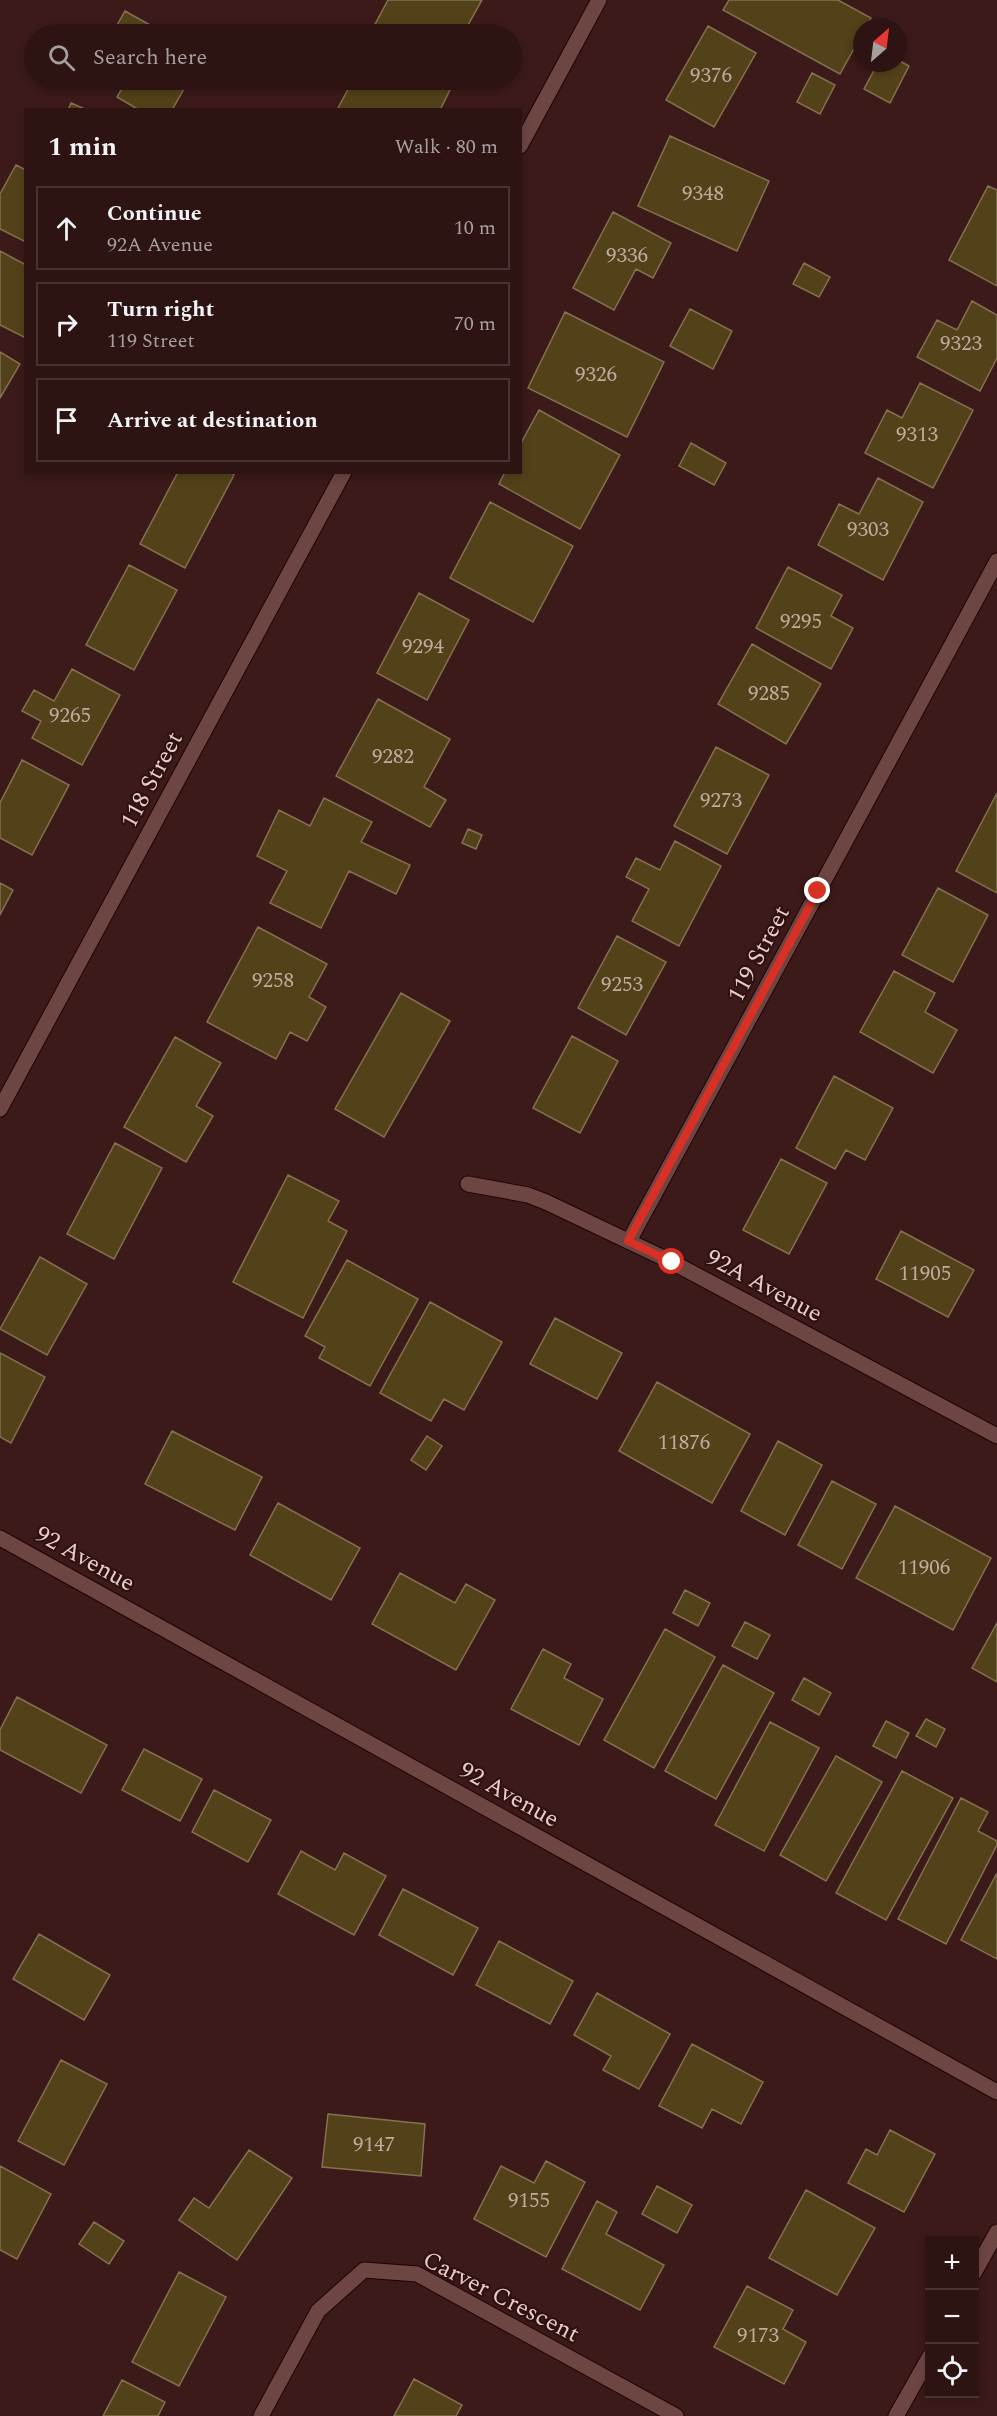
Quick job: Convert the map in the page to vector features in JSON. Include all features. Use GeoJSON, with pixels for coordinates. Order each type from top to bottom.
{"type":"FeatureCollection","features":[{"type":"Feature","properties":{"kind":"street"},"geometry":{"type":"LineString","coordinates":[[522,142],[599,0]]}},
{"type":"Feature","properties":{"kind":"street","name":"118 Street"},"geometry":{"type":"LineString","coordinates":[[0,1109],[343,474]]}},
{"type":"Feature","properties":{"kind":"street","name":"119 Street"},"geometry":{"type":"LineString","coordinates":[[628,1241],[997,561]]}},
{"type":"Feature","properties":{"kind":"street","name":"92A Avenue"},"geometry":{"type":"LineString","coordinates":[[468,1185],[528,1195],[628,1241],[672,1262],[997,1436]]}},
{"type":"Feature","properties":{"kind":"street","name":"92 Avenue"},"geometry":{"type":"LineString","coordinates":[[0,1538],[997,2092]]}},
{"type":"Feature","properties":{"kind":"street"},"geometry":{"type":"LineString","coordinates":[[979,2266],[997,2232]]}},
{"type":"Feature","properties":{"kind":"street","name":"Carver Crescent"},"geometry":{"type":"LineString","coordinates":[[261,2416],[318,2311],[364,2270],[417,2274],[676,2416]]}},
{"type":"Feature","properties":{"kind":"street"},"geometry":{"type":"LineString","coordinates":[[896,2416],[925,2365]]}},
{"type":"Feature","properties":{"kind":"building"},"geometry":{"type":"Polygon","coordinates":[[[388,0],[482,0],[469,24],[375,24],[388,0]]]}},
{"type":"Feature","properties":{"kind":"building"},"geometry":{"type":"Polygon","coordinates":[[[729,0],[838,0],[871,18],[853,18],[853,50],[840,74],[723,10],[729,0]]]}},
{"type":"Feature","properties":{"kind":"building"},"geometry":{"type":"Polygon","coordinates":[[[125,11],[148,24],[118,24],[125,11]]]}},
{"type":"Feature","properties":{"kind":"building"},"geometry":{"type":"Polygon","coordinates":[[[708,26],[756,53],[714,127],[666,100],[708,26]]]}},
{"type":"Feature","properties":{"kind":"building"},"geometry":{"type":"Polygon","coordinates":[[[873,72],[906,72],[890,103],[864,89],[873,72]]]}},
{"type":"Feature","properties":{"kind":"building"},"geometry":{"type":"Polygon","coordinates":[[[812,73],[835,85],[820,114],[797,102],[812,73]]]}},
{"type":"Feature","properties":{"kind":"building"},"geometry":{"type":"Polygon","coordinates":[[[121,90],[183,90],[173,108],[136,108],[117,97],[121,90]]]}},
{"type":"Feature","properties":{"kind":"building"},"geometry":{"type":"Polygon","coordinates":[[[348,90],[450,90],[441,108],[338,108],[348,90]]]}},
{"type":"Feature","properties":{"kind":"building"},"geometry":{"type":"Polygon","coordinates":[[[71,103],[82,108],[69,108],[71,103]]]}},
{"type":"Feature","properties":{"kind":"building"},"geometry":{"type":"Polygon","coordinates":[[[670,136],[769,181],[737,251],[638,206],[670,136]]]}},
{"type":"Feature","properties":{"kind":"building"},"geometry":{"type":"Polygon","coordinates":[[[16,165],[24,169],[24,241],[0,229],[0,194],[16,165]]]}},
{"type":"Feature","properties":{"kind":"building"},"geometry":{"type":"Polygon","coordinates":[[[988,186],[997,190],[997,286],[949,260],[988,186]]]}},
{"type":"Feature","properties":{"kind":"building"},"geometry":{"type":"Polygon","coordinates":[[[613,212],[671,243],[653,278],[636,269],[614,310],[573,288],[613,212]]]}},
{"type":"Feature","properties":{"kind":"building"},"geometry":{"type":"Polygon","coordinates":[[[0,251],[24,264],[24,337],[0,325],[0,251]]]}},
{"type":"Feature","properties":{"kind":"building"},"geometry":{"type":"Polygon","coordinates":[[[804,263],[830,277],[819,297],[793,284],[804,263]]]}},
{"type":"Feature","properties":{"kind":"building"},"geometry":{"type":"Polygon","coordinates":[[[972,301],[997,315],[997,358],[980,391],[917,357],[937,320],[957,330],[972,301]]]}},
{"type":"Feature","properties":{"kind":"building"},"geometry":{"type":"Polygon","coordinates":[[[690,309],[732,331],[713,369],[670,346],[690,309]]]}},
{"type":"Feature","properties":{"kind":"building"},"geometry":{"type":"Polygon","coordinates":[[[565,312],[664,362],[627,437],[528,388],[565,312]]]}},
{"type":"Feature","properties":{"kind":"building"},"geometry":{"type":"Polygon","coordinates":[[[0,352],[20,364],[0,398],[0,352]]]}},
{"type":"Feature","properties":{"kind":"building"},"geometry":{"type":"Polygon","coordinates":[[[920,383],[973,410],[933,488],[865,453],[887,410],[902,418],[920,383]]]}},
{"type":"Feature","properties":{"kind":"building"},"geometry":{"type":"Polygon","coordinates":[[[539,410],[620,455],[580,529],[499,484],[504,474],[522,474],[522,441],[539,410]]]}},
{"type":"Feature","properties":{"kind":"building"},"geometry":{"type":"Polygon","coordinates":[[[691,443],[726,463],[714,485],[679,466],[691,443]]]}},
{"type":"Feature","properties":{"kind":"building"},"geometry":{"type":"Polygon","coordinates":[[[177,474],[234,475],[185,568],[140,544],[177,474]]]}},
{"type":"Feature","properties":{"kind":"building"},"geometry":{"type":"Polygon","coordinates":[[[878,478],[923,502],[883,580],[818,545],[839,504],[859,514],[878,478]]]}},
{"type":"Feature","properties":{"kind":"building"},"geometry":{"type":"Polygon","coordinates":[[[490,502],[573,546],[533,622],[450,578],[490,502]]]}},
{"type":"Feature","properties":{"kind":"building"},"geometry":{"type":"Polygon","coordinates":[[[129,565],[177,590],[134,670],[86,645],[129,565]]]}},
{"type":"Feature","properties":{"kind":"building"},"geometry":{"type":"Polygon","coordinates":[[[788,567],[842,595],[831,616],[853,628],[831,669],[756,628],[788,567]]]}},
{"type":"Feature","properties":{"kind":"building"},"geometry":{"type":"Polygon","coordinates":[[[419,593],[469,620],[427,700],[377,673],[419,593]]]}},
{"type":"Feature","properties":{"kind":"building"},"geometry":{"type":"Polygon","coordinates":[[[752,644],[821,684],[786,744],[718,704],[752,644]]]}},
{"type":"Feature","properties":{"kind":"building"},"geometry":{"type":"Polygon","coordinates":[[[72,669],[120,695],[82,765],[32,738],[41,721],[22,711],[34,690],[54,701],[72,669]]]}},
{"type":"Feature","properties":{"kind":"building"},"geometry":{"type":"Polygon","coordinates":[[[378,699],[450,739],[424,787],[446,800],[430,827],[336,776],[378,699]]]}},
{"type":"Feature","properties":{"kind":"building"},"geometry":{"type":"Polygon","coordinates":[[[716,747],[769,775],[727,854],[674,826],[716,747]]]}},
{"type":"Feature","properties":{"kind":"building"},"geometry":{"type":"Polygon","coordinates":[[[22,760],[69,785],[32,855],[0,838],[0,803],[22,760]]]}},
{"type":"Feature","properties":{"kind":"building"},"geometry":{"type":"Polygon","coordinates":[[[997,793],[997,893],[956,871],[997,793]]]}},
{"type":"Feature","properties":{"kind":"building"},"geometry":{"type":"Polygon","coordinates":[[[324,798],[372,822],[361,842],[410,865],[396,894],[349,871],[321,928],[270,903],[287,871],[257,856],[279,810],[310,826],[324,798]]]}},
{"type":"Feature","properties":{"kind":"building"},"geometry":{"type":"Polygon","coordinates":[[[468,829],[482,835],[476,849],[462,843],[468,829]]]}},
{"type":"Feature","properties":{"kind":"building"},"geometry":{"type":"Polygon","coordinates":[[[675,841],[721,866],[679,946],[632,921],[649,889],[626,877],[636,858],[660,870],[675,841]]]}},
{"type":"Feature","properties":{"kind":"building"},"geometry":{"type":"Polygon","coordinates":[[[0,883],[13,890],[0,915],[0,883]]]}},
{"type":"Feature","properties":{"kind":"building"},"geometry":{"type":"Polygon","coordinates":[[[938,888],[988,915],[953,982],[902,955],[938,888]]]}},
{"type":"Feature","properties":{"kind":"building"},"geometry":{"type":"Polygon","coordinates":[[[258,927],[327,964],[309,997],[326,1007],[307,1041],[290,1032],[276,1059],[207,1022],[258,927]]]}},
{"type":"Feature","properties":{"kind":"building"},"geometry":{"type":"Polygon","coordinates":[[[617,936],[666,962],[626,1035],[578,1008],[617,936]]]}},
{"type":"Feature","properties":{"kind":"building"},"geometry":{"type":"Polygon","coordinates":[[[894,971],[935,993],[925,1012],[957,1030],[933,1073],[860,1032],[894,971]]]}},
{"type":"Feature","properties":{"kind":"building"},"geometry":{"type":"Polygon","coordinates":[[[401,993],[450,1021],[384,1137],[335,1109],[401,993]]]}},
{"type":"Feature","properties":{"kind":"building"},"geometry":{"type":"Polygon","coordinates":[[[572,1036],[618,1061],[580,1133],[533,1108],[572,1036]]]}},
{"type":"Feature","properties":{"kind":"building"},"geometry":{"type":"Polygon","coordinates":[[[175,1037],[221,1063],[196,1106],[213,1116],[186,1162],[124,1127],[175,1037]]]}},
{"type":"Feature","properties":{"kind":"building"},"geometry":{"type":"Polygon","coordinates":[[[834,1076],[893,1108],[865,1160],[846,1150],[835,1169],[796,1148],[834,1076]]]}},
{"type":"Feature","properties":{"kind":"building"},"geometry":{"type":"Polygon","coordinates":[[[115,1143],[162,1168],[114,1259],[67,1234],[115,1143]]]}},
{"type":"Feature","properties":{"kind":"building"},"geometry":{"type":"Polygon","coordinates":[[[781,1159],[827,1183],[789,1254],[743,1230],[781,1159]]]}},
{"type":"Feature","properties":{"kind":"building"},"geometry":{"type":"Polygon","coordinates":[[[288,1175],[339,1201],[328,1221],[347,1231],[303,1318],[233,1282],[288,1175]]]}},
{"type":"Feature","properties":{"kind":"building"},"geometry":{"type":"Polygon","coordinates":[[[901,1231],[974,1270],[948,1317],[876,1279],[901,1231]]]}},
{"type":"Feature","properties":{"kind":"building"},"geometry":{"type":"Polygon","coordinates":[[[40,1257],[87,1284],[47,1355],[0,1329],[40,1257]]]}},
{"type":"Feature","properties":{"kind":"building"},"geometry":{"type":"Polygon","coordinates":[[[347,1260],[418,1299],[370,1386],[319,1358],[325,1347],[305,1336],[347,1260]]]}},
{"type":"Feature","properties":{"kind":"building"},"geometry":{"type":"Polygon","coordinates":[[[430,1302],[502,1342],[464,1410],[444,1399],[431,1421],[380,1393],[430,1302]]]}},
{"type":"Feature","properties":{"kind":"building"},"geometry":{"type":"Polygon","coordinates":[[[555,1318],[622,1353],[597,1399],[530,1364],[555,1318]]]}},
{"type":"Feature","properties":{"kind":"building"},"geometry":{"type":"Polygon","coordinates":[[[0,1353],[45,1377],[11,1443],[0,1437],[0,1353]]]}},
{"type":"Feature","properties":{"kind":"building"},"geometry":{"type":"Polygon","coordinates":[[[657,1382],[750,1434],[712,1503],[619,1451],[657,1382]]]}},
{"type":"Feature","properties":{"kind":"building"},"geometry":{"type":"Polygon","coordinates":[[[172,1431],[262,1477],[235,1530],[145,1484],[172,1431]]]}},
{"type":"Feature","properties":{"kind":"building"},"geometry":{"type":"Polygon","coordinates":[[[427,1436],[442,1446],[426,1470],[411,1460],[427,1436]]]}},
{"type":"Feature","properties":{"kind":"building"},"geometry":{"type":"Polygon","coordinates":[[[778,1441],[822,1465],[785,1535],[741,1511],[778,1441]]]}},
{"type":"Feature","properties":{"kind":"building"},"geometry":{"type":"Polygon","coordinates":[[[832,1481],[876,1504],[842,1569],[798,1545],[832,1481]]]}},
{"type":"Feature","properties":{"kind":"building"},"geometry":{"type":"Polygon","coordinates":[[[278,1503],[360,1548],[331,1600],[250,1555],[278,1503]]]}},
{"type":"Feature","properties":{"kind":"building"},"geometry":{"type":"Polygon","coordinates":[[[895,1506],[991,1558],[953,1630],[856,1578],[895,1506]]]}},
{"type":"Feature","properties":{"kind":"building"},"geometry":{"type":"Polygon","coordinates":[[[400,1573],[455,1603],[466,1584],[495,1600],[456,1670],[372,1624],[400,1573]]]}},
{"type":"Feature","properties":{"kind":"building"},"geometry":{"type":"Polygon","coordinates":[[[685,1590],[710,1603],[698,1626],[673,1613],[685,1590]]]}},
{"type":"Feature","properties":{"kind":"building"},"geometry":{"type":"Polygon","coordinates":[[[745,1622],[770,1635],[757,1659],[732,1646],[745,1622]]]}},
{"type":"Feature","properties":{"kind":"building"},"geometry":{"type":"Polygon","coordinates":[[[997,1623],[997,1682],[972,1668],[997,1623]]]}},
{"type":"Feature","properties":{"kind":"building"},"geometry":{"type":"Polygon","coordinates":[[[665,1629],[715,1657],[654,1768],[604,1740],[665,1629]]]}},
{"type":"Feature","properties":{"kind":"building"},"geometry":{"type":"Polygon","coordinates":[[[543,1649],[571,1664],[564,1678],[603,1699],[579,1745],[511,1709],[543,1649]]]}},
{"type":"Feature","properties":{"kind":"building"},"geometry":{"type":"Polygon","coordinates":[[[723,1665],[774,1693],[716,1799],[665,1771],[723,1665]]]}},
{"type":"Feature","properties":{"kind":"building"},"geometry":{"type":"Polygon","coordinates":[[[804,1678],[831,1693],[819,1715],[792,1700],[804,1678]]]}},
{"type":"Feature","properties":{"kind":"building"},"geometry":{"type":"Polygon","coordinates":[[[17,1697],[107,1745],[81,1793],[0,1750],[0,1730],[17,1697]]]}},
{"type":"Feature","properties":{"kind":"building"},"geometry":{"type":"Polygon","coordinates":[[[926,1719],[945,1729],[936,1747],[916,1736],[926,1719]]]}},
{"type":"Feature","properties":{"kind":"building"},"geometry":{"type":"Polygon","coordinates":[[[886,1721],[909,1733],[896,1758],[873,1746],[886,1721]]]}},
{"type":"Feature","properties":{"kind":"building"},"geometry":{"type":"Polygon","coordinates":[[[770,1722],[819,1748],[764,1851],[715,1825],[770,1722]]]}},
{"type":"Feature","properties":{"kind":"building"},"geometry":{"type":"Polygon","coordinates":[[[144,1749],[202,1779],[180,1821],[122,1790],[144,1749]]]}},
{"type":"Feature","properties":{"kind":"building"},"geometry":{"type":"Polygon","coordinates":[[[836,1756],[882,1782],[826,1881],[780,1855],[836,1756]]]}},
{"type":"Feature","properties":{"kind":"building"},"geometry":{"type":"Polygon","coordinates":[[[902,1771],[953,1798],[886,1920],[836,1893],[902,1771]]]}},
{"type":"Feature","properties":{"kind":"building"},"geometry":{"type":"Polygon","coordinates":[[[214,1790],[271,1820],[248,1862],[192,1832],[214,1790]]]}},
{"type":"Feature","properties":{"kind":"building"},"geometry":{"type":"Polygon","coordinates":[[[961,1798],[988,1812],[978,1831],[997,1841],[997,1845],[946,1944],[898,1919],[961,1798]]]}},
{"type":"Feature","properties":{"kind":"building"},"geometry":{"type":"Polygon","coordinates":[[[301,1851],[335,1870],[344,1853],[386,1876],[354,1935],[278,1894],[301,1851]]]}},
{"type":"Feature","properties":{"kind":"building"},"geometry":{"type":"Polygon","coordinates":[[[997,1873],[997,1959],[961,1940],[997,1873]]]}},
{"type":"Feature","properties":{"kind":"building"},"geometry":{"type":"Polygon","coordinates":[[[403,1889],[478,1928],[453,1975],[379,1935],[403,1889]]]}},
{"type":"Feature","properties":{"kind":"building"},"geometry":{"type":"Polygon","coordinates":[[[39,1934],[110,1975],[84,2020],[13,1979],[39,1934]]]}},
{"type":"Feature","properties":{"kind":"building"},"geometry":{"type":"Polygon","coordinates":[[[499,1941],[573,1981],[550,2024],[476,1985],[499,1941]]]}},
{"type":"Feature","properties":{"kind":"building"},"geometry":{"type":"Polygon","coordinates":[[[597,1993],[670,2034],[639,2089],[603,2070],[611,2056],[574,2035],[597,1993]]]}},
{"type":"Feature","properties":{"kind":"building"},"geometry":{"type":"Polygon","coordinates":[[[692,2044],[763,2082],[741,2124],[712,2109],[702,2128],[659,2106],[692,2044]]]}},
{"type":"Feature","properties":{"kind":"building"},"geometry":{"type":"Polygon","coordinates":[[[61,2060],[107,2084],[64,2165],[18,2141],[61,2060]]]}},
{"type":"Feature","properties":{"kind":"building"},"geometry":{"type":"Polygon","coordinates":[[[328,2114],[425,2124],[421,2176],[322,2167],[328,2114]]]}},
{"type":"Feature","properties":{"kind":"building"},"geometry":{"type":"Polygon","coordinates":[[[890,2130],[935,2154],[904,2212],[848,2183],[866,2149],[877,2155],[890,2130]]]}},
{"type":"Feature","properties":{"kind":"building"},"geometry":{"type":"Polygon","coordinates":[[[249,2150],[292,2178],[237,2260],[179,2220],[194,2198],[209,2208],[249,2150]]]}},
{"type":"Feature","properties":{"kind":"building"},"geometry":{"type":"Polygon","coordinates":[[[546,2161],[585,2182],[546,2257],[474,2219],[501,2166],[534,2183],[546,2161]]]}},
{"type":"Feature","properties":{"kind":"building"},"geometry":{"type":"Polygon","coordinates":[[[0,2166],[51,2194],[17,2259],[0,2250],[0,2166]]]}},
{"type":"Feature","properties":{"kind":"building"},"geometry":{"type":"Polygon","coordinates":[[[657,2186],[692,2205],[677,2233],[642,2214],[657,2186]]]}},
{"type":"Feature","properties":{"kind":"building"},"geometry":{"type":"Polygon","coordinates":[[[806,2190],[875,2228],[837,2295],[769,2258],[806,2190]]]}},
{"type":"Feature","properties":{"kind":"building"},"geometry":{"type":"Polygon","coordinates":[[[597,2201],[617,2212],[606,2234],[664,2265],[640,2310],[562,2269],[597,2201]]]}},
{"type":"Feature","properties":{"kind":"building"},"geometry":{"type":"Polygon","coordinates":[[[94,2222],[124,2241],[109,2264],[79,2244],[94,2222]]]}},
{"type":"Feature","properties":{"kind":"building"},"geometry":{"type":"Polygon","coordinates":[[[179,2272],[226,2297],[179,2386],[132,2362],[179,2272]]]}},
{"type":"Feature","properties":{"kind":"building"},"geometry":{"type":"Polygon","coordinates":[[[747,2286],[793,2310],[783,2329],[806,2342],[784,2384],[714,2347],[747,2286]]]}},
{"type":"Feature","properties":{"kind":"building"},"geometry":{"type":"Polygon","coordinates":[[[414,2379],[462,2405],[456,2416],[394,2416],[414,2379]]]}},
{"type":"Feature","properties":{"kind":"building"},"geometry":{"type":"Polygon","coordinates":[[[122,2380],[165,2402],[158,2416],[103,2416],[122,2380]]]}},
{"type":"Feature","properties":{"kind":"route"},"geometry":{"type":"LineString","coordinates":[[672,1262],[628,1241],[818,891]]}}]}
